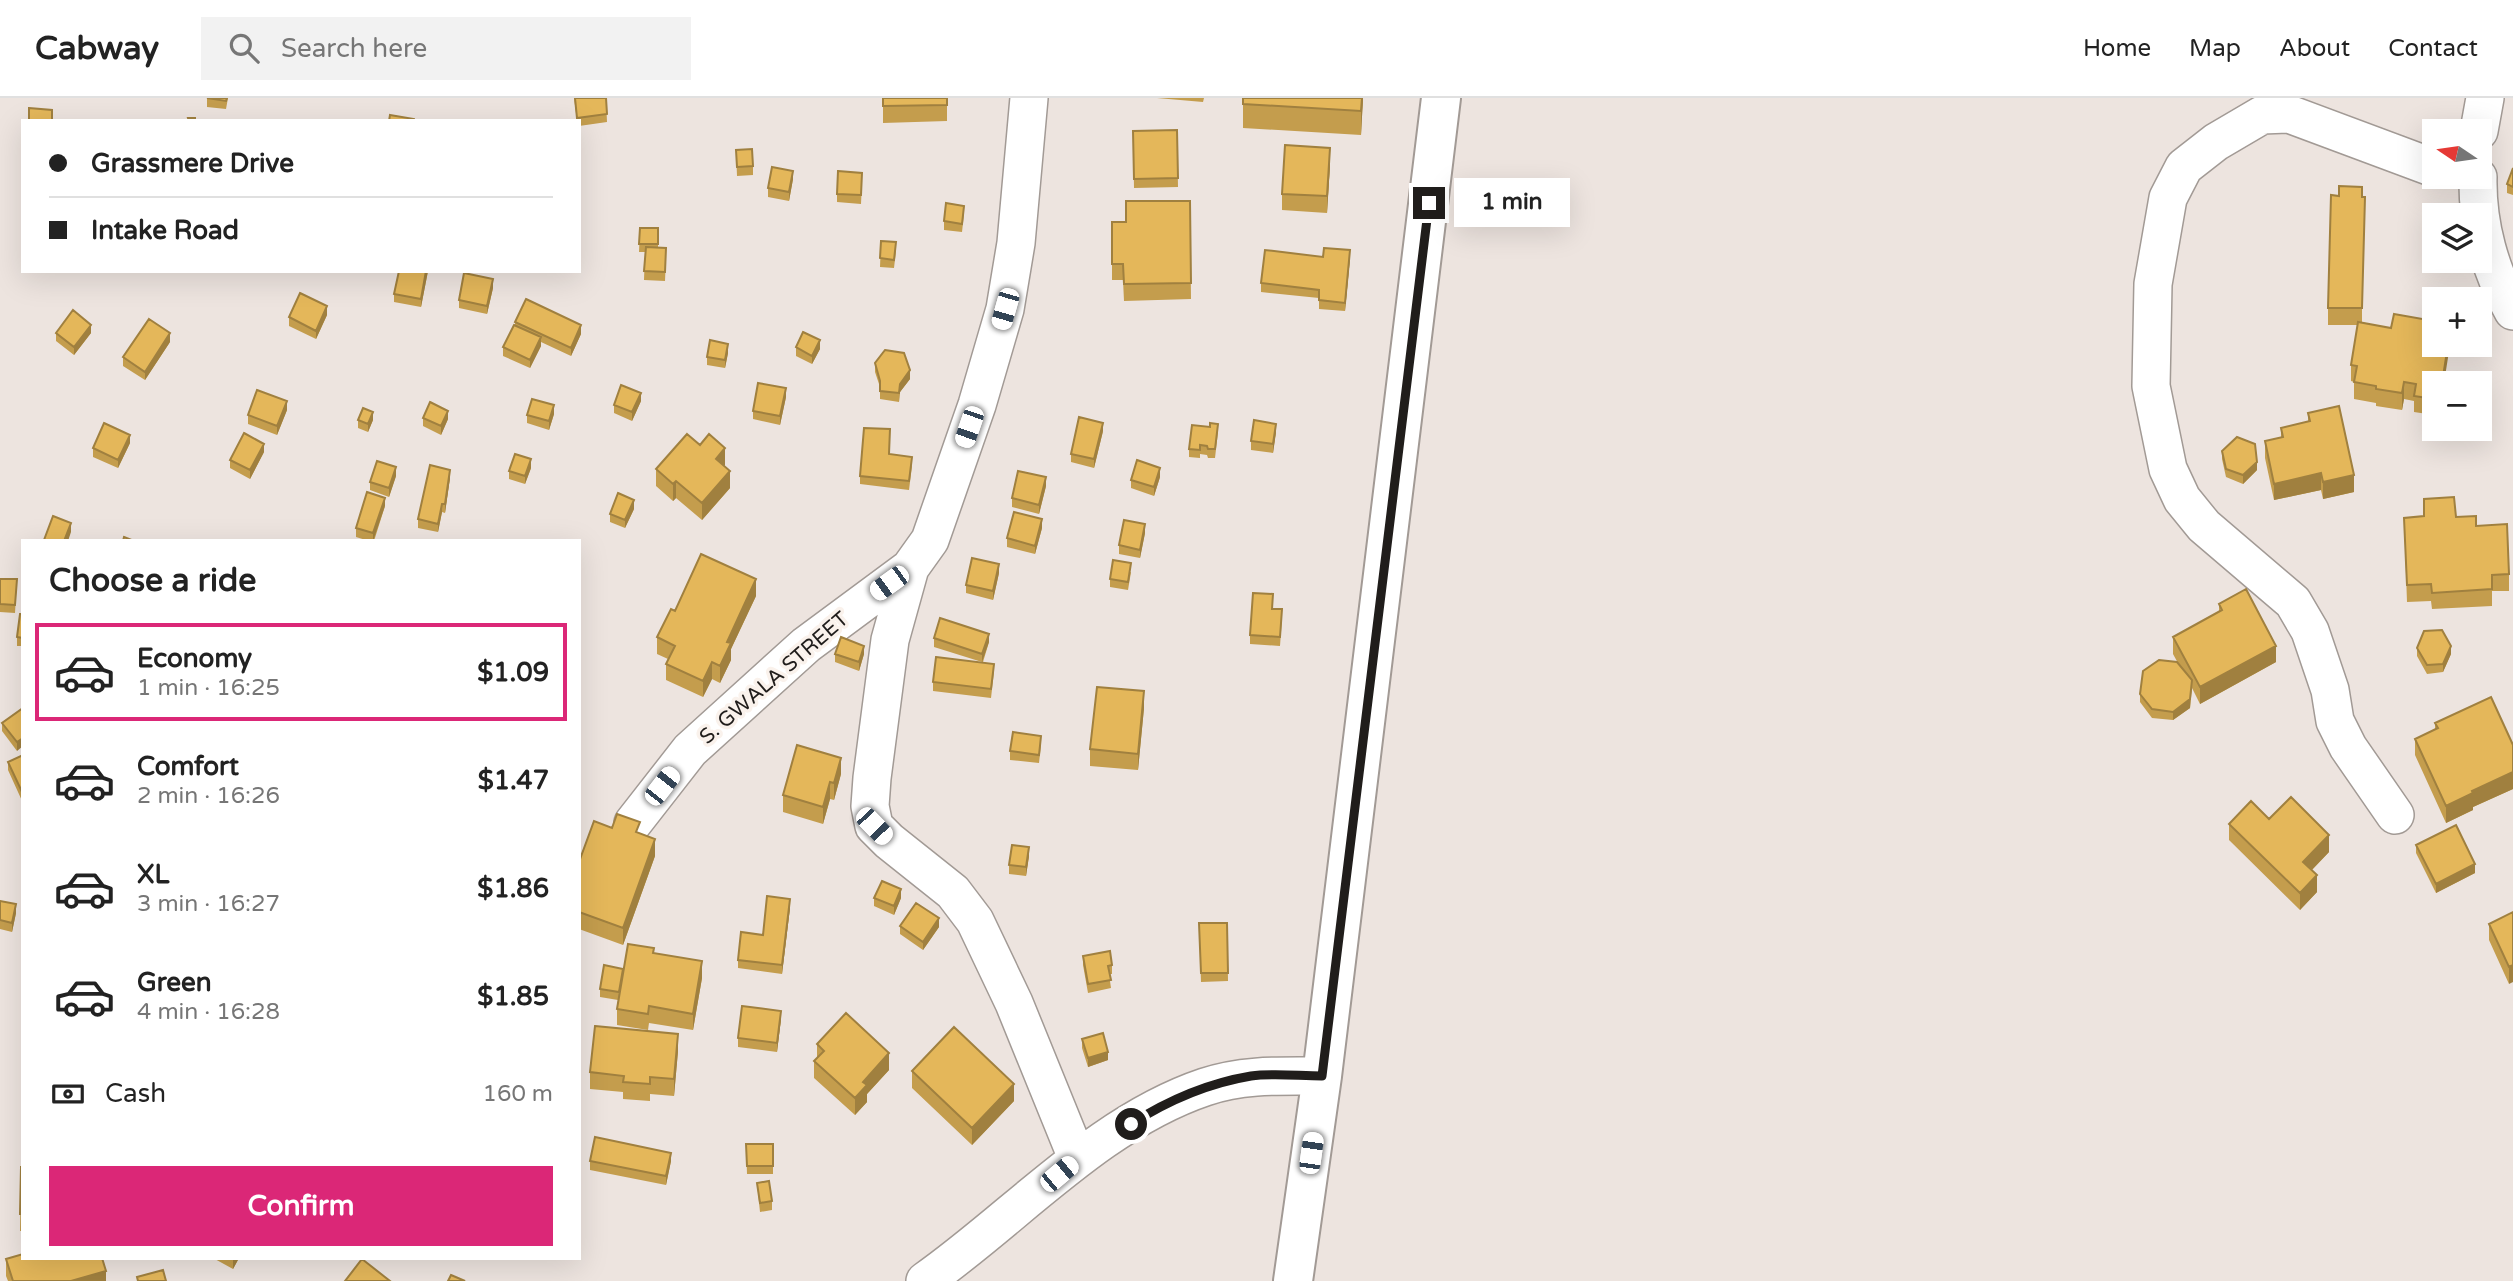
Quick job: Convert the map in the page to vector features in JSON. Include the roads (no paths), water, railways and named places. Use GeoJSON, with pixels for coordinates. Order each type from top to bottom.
{"type":"FeatureCollection","features":[{"type":"Feature","properties":{"kind":"street","name":"S. GWALA STREET"},"geometry":{"type":"LineString","coordinates":[[633,823],[690,750],[806,645],[910,568],[930,540],[977,405],[1005,309],[1016,243],[1029,98]]}},
{"type":"Feature","properties":{"kind":"street"},"geometry":{"type":"LineString","coordinates":[[1293,1281],[1322,1076],[1441,98]]}},
{"type":"Feature","properties":{"kind":"street"},"geometry":{"type":"LineString","coordinates":[[2481,119],[2485,98]]}},
{"type":"Feature","properties":{"kind":"street"},"geometry":{"type":"LineString","coordinates":[[2395,815],[2348,747],[2335,721],[2330,690],[2310,631],[2293,602],[2204,526],[2182,499],[2168,469],[2151,386],[2153,284],[2168,198],[2184,167],[2216,142],[2262,115],[2289,114],[2422,164]]}},
{"type":"Feature","properties":{"kind":"street"},"geometry":{"type":"LineString","coordinates":[[2474,189],[2484,241],[2499,287],[2513,311]]}},
{"type":"Feature","properties":{"kind":"street"},"geometry":{"type":"LineString","coordinates":[[910,568],[888,654],[872,778],[870,806],[874,826],[953,892],[975,921],[1014,1003],[1077,1158]]}},
{"type":"Feature","properties":{"kind":"street"},"geometry":{"type":"LineString","coordinates":[[925,1281],[967,1251],[1077,1158],[1149,1113],[1206,1087],[1253,1076],[1322,1076]]}}]}
